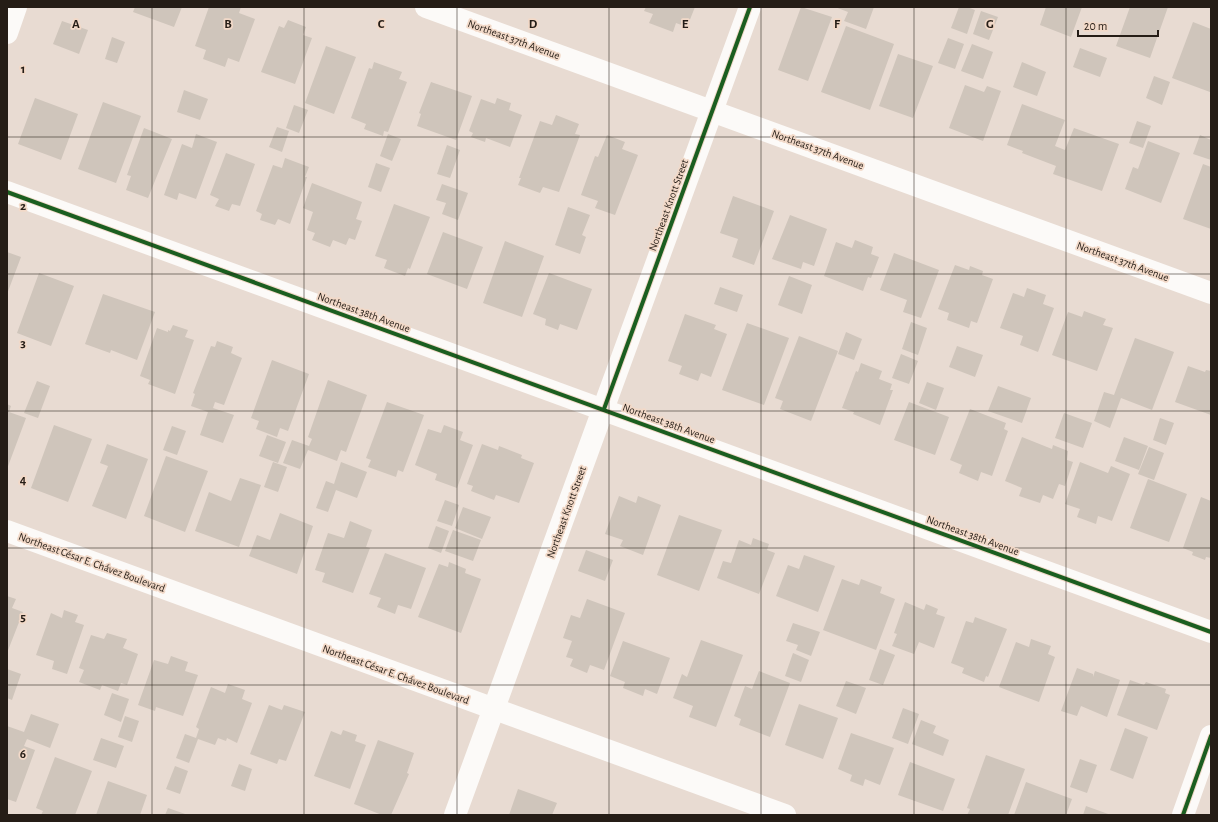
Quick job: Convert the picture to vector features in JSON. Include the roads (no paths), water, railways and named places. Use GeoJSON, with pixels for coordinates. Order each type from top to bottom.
{"type":"FeatureCollection","features":[{"type":"Feature","properties":{"kind":"street"},"geometry":{"type":"LineString","coordinates":[[7,33],[16,7]]}},
{"type":"Feature","properties":{"kind":"street","name":"Northeast 37th Avenue"},"geometry":{"type":"LineString","coordinates":[[426,7],[1211,293]]}},
{"type":"Feature","properties":{"kind":"street","name":"Northeast Knott Street"},"geometry":{"type":"LineString","coordinates":[[455,815],[750,7]]}},
{"type":"Feature","properties":{"kind":"street","name":"Northeast 38th Avenue"},"geometry":{"type":"LineString","coordinates":[[7,192],[1211,632]]}},
{"type":"Feature","properties":{"kind":"street","name":"Northeast César E. Chávez Boulevard"},"geometry":{"type":"LineString","coordinates":[[7,531],[785,815]]}},
{"type":"Feature","properties":{"kind":"street"},"geometry":{"type":"LineString","coordinates":[[1183,815],[1211,736]]}}]}
